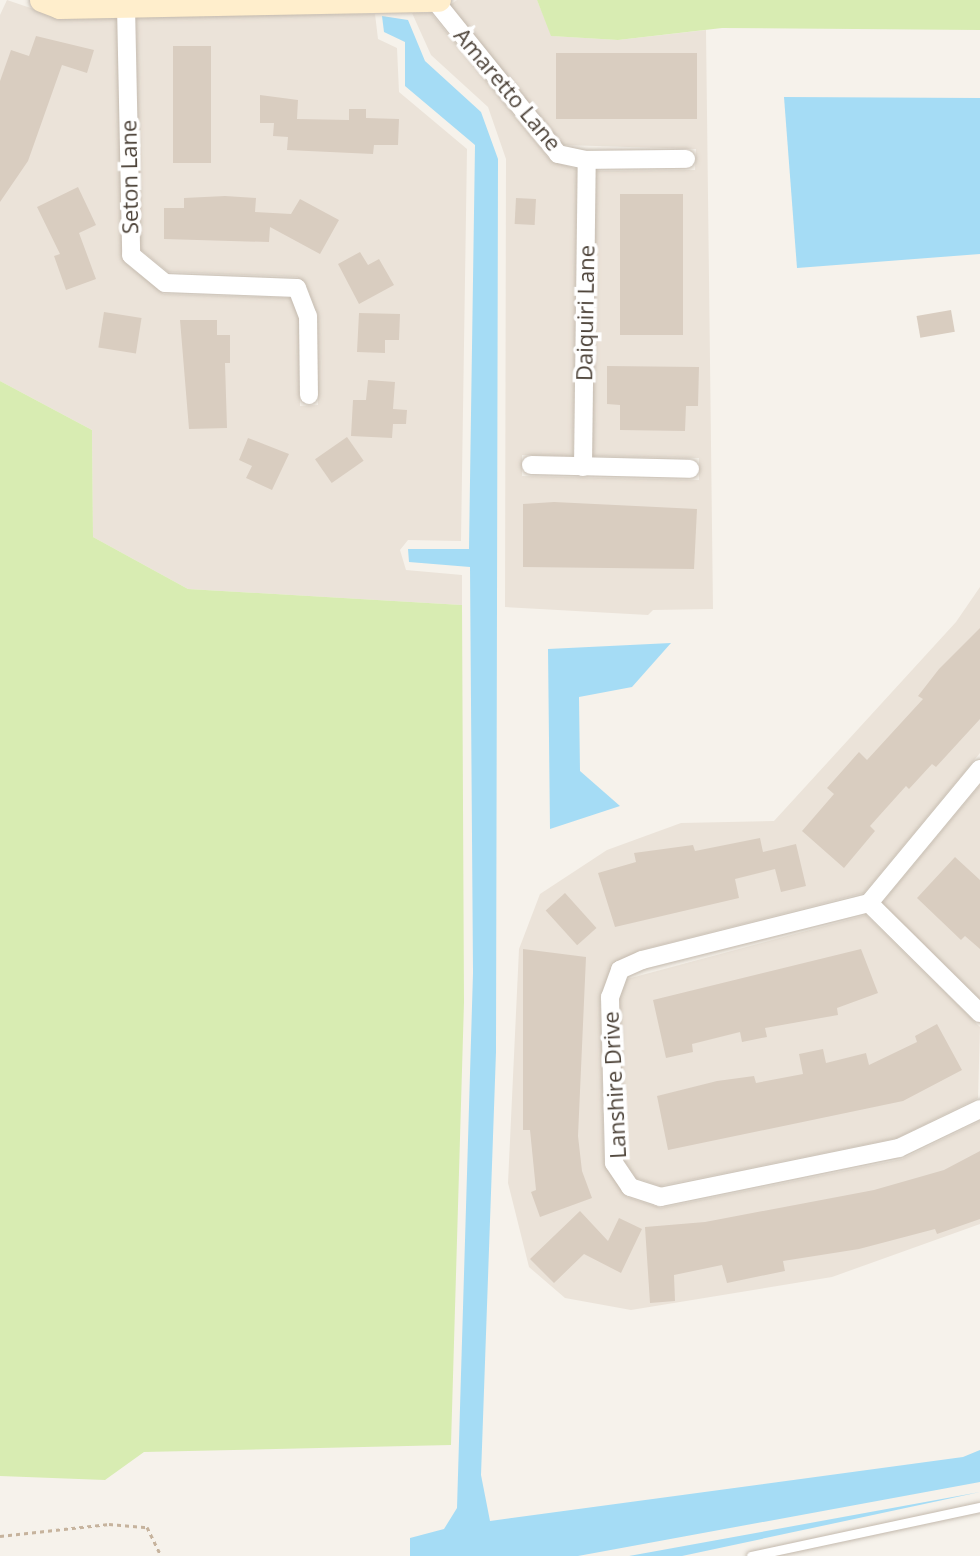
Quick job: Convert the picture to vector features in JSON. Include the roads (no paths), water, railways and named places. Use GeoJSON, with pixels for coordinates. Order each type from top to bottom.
{"type":"FeatureCollection","features":[{"type":"Feature","properties":{"kind":"street"},"geometry":{"type":"LineString","coordinates":[[42,0],[60,7],[437,1]]}},
{"type":"Feature","properties":{"kind":"street","name":"Amaretto Lane"},"geometry":{"type":"LineString","coordinates":[[437,1],[558,154],[587,160],[686,159]]}},
{"type":"Feature","properties":{"kind":"street","name":"Seton Lane"},"geometry":{"type":"LineString","coordinates":[[126,6],[131,255],[165,283],[297,288],[308,316],[309,395]]}},
{"type":"Feature","properties":{"kind":"street","name":"Daiquiri Lane"},"geometry":{"type":"LineString","coordinates":[[583,467],[587,160]]}},
{"type":"Feature","properties":{"kind":"street"},"geometry":{"type":"LineString","coordinates":[[531,465],[690,469]]}},
{"type":"Feature","properties":{"kind":"street"},"geometry":{"type":"LineString","coordinates":[[980,769],[869,903],[980,1013]]}},
{"type":"Feature","properties":{"kind":"street","name":"Lanshire Drive"},"geometry":{"type":"LineString","coordinates":[[869,903],[620,970],[610,997],[614,1163],[630,1187],[660,1197],[899,1148],[980,1109]]}},
{"type":"Feature","properties":{"kind":"lane"},"geometry":{"type":"LineString","coordinates":[[751,1556],[980,1507]]}},
{"type":"Feature","properties":{"kind":"water"},"geometry":{"type":"Polygon","coordinates":[[[382,16],[408,20],[425,61],[481,112],[498,159],[496,1052],[481,1475],[490,1521],[963,1457],[980,1450],[980,1482],[578,1556],[410,1556],[410,1538],[444,1529],[457,1508],[473,973],[470,567],[409,562],[408,549],[469,549],[475,145],[405,86],[405,42],[384,32],[382,16]]]}},
{"type":"Feature","properties":{"kind":"water"},"geometry":{"type":"Polygon","coordinates":[[[784,97],[980,98],[980,254],[797,268],[784,97]]]}},
{"type":"Feature","properties":{"kind":"water"},"geometry":{"type":"Polygon","coordinates":[[[671,643],[632,687],[579,697],[580,771],[620,806],[550,829],[548,649],[671,643]]]}},
{"type":"Feature","properties":{"kind":"water"},"geometry":{"type":"Polygon","coordinates":[[[980,1492],[682,1556],[629,1556],[980,1492]]]}}]}
